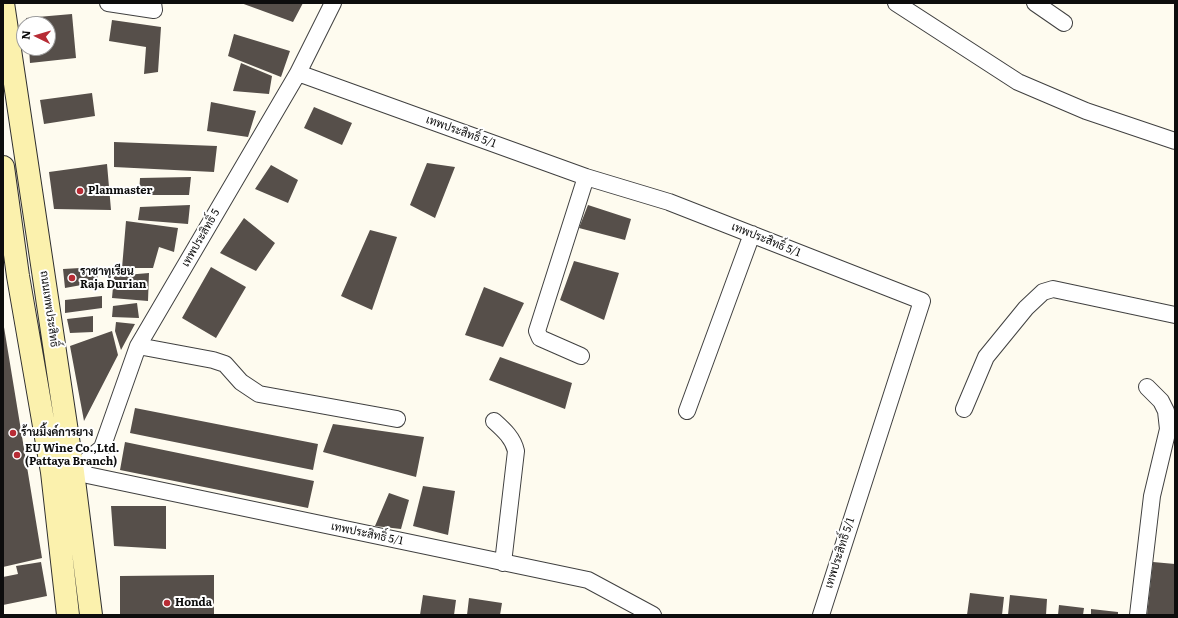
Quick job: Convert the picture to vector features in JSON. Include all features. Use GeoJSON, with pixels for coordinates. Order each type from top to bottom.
{"type":"FeatureCollection","features":[{"type":"Feature","properties":{"kind":"main road","name":"ถนนเทพประสิทธิ์"},"geometry":{"type":"LineString","coordinates":[[3,3],[73,472],[91,615]]}},
{"type":"Feature","properties":{"kind":"main road"},"geometry":{"type":"LineString","coordinates":[[3,167],[18,276],[52,472],[68,615]]}},
{"type":"Feature","properties":{"kind":"street"},"geometry":{"type":"LineString","coordinates":[[108,3],[154,10],[153,3]]}},
{"type":"Feature","properties":{"kind":"street","name":"เทพประสิทธิ์ 5"},"geometry":{"type":"LineString","coordinates":[[73,472],[102,448],[138,346],[298,73],[333,3]]}},
{"type":"Feature","properties":{"kind":"street"},"geometry":{"type":"LineString","coordinates":[[896,3],[1018,82],[1086,111],[1175,141]]}},
{"type":"Feature","properties":{"kind":"street"},"geometry":{"type":"LineString","coordinates":[[1035,3],[1064,23]]}},
{"type":"Feature","properties":{"kind":"street","name":"เทพประสิทธิ์ 5/1"},"geometry":{"type":"LineString","coordinates":[[298,73],[586,177],[669,202],[922,301],[820,615]]}},
{"type":"Feature","properties":{"kind":"street"},"geometry":{"type":"LineString","coordinates":[[581,356],[540,338],[537,331],[586,177]]}},
{"type":"Feature","properties":{"kind":"street"},"geometry":{"type":"LineString","coordinates":[[687,411],[752,234]]}},
{"type":"Feature","properties":{"kind":"street"},"geometry":{"type":"LineString","coordinates":[[964,409],[986,357],[1026,308],[1043,292],[1053,289],[1175,315]]}},
{"type":"Feature","properties":{"kind":"street"},"geometry":{"type":"LineString","coordinates":[[138,346],[214,360],[225,364],[241,382],[258,394],[397,419]]}},
{"type":"Feature","properties":{"kind":"street"},"geometry":{"type":"LineString","coordinates":[[1138,615],[1152,496],[1168,429],[1166,411],[1160,401],[1147,387]]}},
{"type":"Feature","properties":{"kind":"street"},"geometry":{"type":"LineString","coordinates":[[494,420],[514,442],[516,451],[503,563]]}},
{"type":"Feature","properties":{"kind":"street","name":"เทพประสิทธิ์ 5/1"},"geometry":{"type":"LineString","coordinates":[[73,472],[588,580],[653,615]]}},
{"type":"Feature","properties":{"kind":"building"},"geometry":{"type":"Polygon","coordinates":[[[241,3],[303,3],[293,22],[241,3]]]}},
{"type":"Feature","properties":{"kind":"building"},"geometry":{"type":"Polygon","coordinates":[[[72,14],[76,58],[30,63],[30,56],[56,56],[56,16],[49,16],[72,14]]]}},
{"type":"Feature","properties":{"kind":"building"},"geometry":{"type":"Polygon","coordinates":[[[112,20],[161,27],[158,72],[144,74],[146,47],[109,41],[112,20]]]}},
{"type":"Feature","properties":{"kind":"building"},"geometry":{"type":"Polygon","coordinates":[[[234,34],[290,51],[281,77],[228,56],[234,34]]]}},
{"type":"Feature","properties":{"kind":"building"},"geometry":{"type":"Polygon","coordinates":[[[241,63],[272,76],[269,94],[233,91],[241,63]]]}},
{"type":"Feature","properties":{"kind":"building"},"geometry":{"type":"Polygon","coordinates":[[[92,93],[95,116],[44,124],[40,100],[92,93]]]}},
{"type":"Feature","properties":{"kind":"building"},"geometry":{"type":"Polygon","coordinates":[[[211,102],[256,111],[248,137],[207,131],[211,102]]]}},
{"type":"Feature","properties":{"kind":"building"},"geometry":{"type":"Polygon","coordinates":[[[314,107],[352,123],[342,145],[304,128],[314,107]]]}},
{"type":"Feature","properties":{"kind":"building"},"geometry":{"type":"Polygon","coordinates":[[[114,142],[217,146],[214,172],[114,167],[114,142]]]}},
{"type":"Feature","properties":{"kind":"building"},"geometry":{"type":"Polygon","coordinates":[[[427,163],[455,167],[435,218],[410,205],[427,163]]]}},
{"type":"Feature","properties":{"kind":"building","name":"Planmaster"},"geometry":{"type":"Polygon","coordinates":[[[107,164],[111,210],[54,209],[49,172],[107,164]]]}},
{"type":"Feature","properties":{"kind":"building"},"geometry":{"type":"Polygon","coordinates":[[[271,165],[298,180],[288,203],[255,189],[271,165]]]}},
{"type":"Feature","properties":{"kind":"building"},"geometry":{"type":"Polygon","coordinates":[[[191,177],[189,195],[139,195],[140,178],[191,177]]]}},
{"type":"Feature","properties":{"kind":"building"},"geometry":{"type":"Polygon","coordinates":[[[190,205],[188,224],[138,220],[140,207],[190,205]]]}},
{"type":"Feature","properties":{"kind":"building"},"geometry":{"type":"Polygon","coordinates":[[[588,205],[631,219],[625,240],[579,228],[588,205]]]}},
{"type":"Feature","properties":{"kind":"building"},"geometry":{"type":"Polygon","coordinates":[[[244,218],[275,243],[256,271],[220,253],[244,218]]]}},
{"type":"Feature","properties":{"kind":"building"},"geometry":{"type":"Polygon","coordinates":[[[126,221],[178,228],[174,252],[159,247],[153,268],[122,268],[126,221]]]}},
{"type":"Feature","properties":{"kind":"building"},"geometry":{"type":"Polygon","coordinates":[[[370,230],[397,237],[372,310],[341,296],[370,230]]]}},
{"type":"Feature","properties":{"kind":"building"},"geometry":{"type":"Polygon","coordinates":[[[574,261],[619,273],[604,320],[560,300],[574,261]]]}},
{"type":"Feature","properties":{"kind":"building"},"geometry":{"type":"Polygon","coordinates":[[[97,267],[98,282],[65,288],[63,269],[97,267]]]}},
{"type":"Feature","properties":{"kind":"building"},"geometry":{"type":"Polygon","coordinates":[[[211,267],[246,287],[216,338],[182,318],[211,267]]]}},
{"type":"Feature","properties":{"kind":"building"},"geometry":{"type":"Polygon","coordinates":[[[149,273],[148,301],[112,298],[114,276],[149,273]]]}},
{"type":"Feature","properties":{"kind":"building"},"geometry":{"type":"Polygon","coordinates":[[[484,287],[524,303],[503,347],[465,335],[484,287]]]}},
{"type":"Feature","properties":{"kind":"building"},"geometry":{"type":"Polygon","coordinates":[[[102,296],[102,308],[65,313],[65,300],[102,296]]]}},
{"type":"Feature","properties":{"kind":"building"},"geometry":{"type":"Polygon","coordinates":[[[137,303],[139,318],[112,317],[113,306],[137,303]]]}},
{"type":"Feature","properties":{"kind":"building"},"geometry":{"type":"Polygon","coordinates":[[[93,316],[93,332],[70,333],[67,319],[93,316]]]}},
{"type":"Feature","properties":{"kind":"building"},"geometry":{"type":"Polygon","coordinates":[[[3,321],[42,558],[3,567],[3,321]]]}},
{"type":"Feature","properties":{"kind":"building"},"geometry":{"type":"Polygon","coordinates":[[[116,322],[135,324],[121,350],[115,331],[116,322]]]}},
{"type":"Feature","properties":{"kind":"building"},"geometry":{"type":"Polygon","coordinates":[[[112,331],[118,355],[84,421],[70,346],[112,331]]]}},
{"type":"Feature","properties":{"kind":"building"},"geometry":{"type":"Polygon","coordinates":[[[500,357],[572,383],[565,409],[489,380],[500,357]]]}},
{"type":"Feature","properties":{"kind":"building"},"geometry":{"type":"Polygon","coordinates":[[[135,408],[318,444],[313,470],[130,433],[135,408]]]}},
{"type":"Feature","properties":{"kind":"building"},"geometry":{"type":"Polygon","coordinates":[[[333,424],[424,437],[416,477],[323,452],[333,424]]]}},
{"type":"Feature","properties":{"kind":"building"},"geometry":{"type":"Polygon","coordinates":[[[125,442],[314,481],[308,508],[120,470],[125,442]]]}},
{"type":"Feature","properties":{"kind":"building"},"geometry":{"type":"Polygon","coordinates":[[[423,486],[455,491],[448,535],[413,526],[423,486]]]}},
{"type":"Feature","properties":{"kind":"building"},"geometry":{"type":"Polygon","coordinates":[[[389,493],[409,500],[401,529],[375,526],[389,493]]]}},
{"type":"Feature","properties":{"kind":"building"},"geometry":{"type":"Polygon","coordinates":[[[111,506],[166,506],[166,549],[114,546],[111,506]]]}},
{"type":"Feature","properties":{"kind":"building"},"geometry":{"type":"Polygon","coordinates":[[[41,562],[47,596],[3,605],[3,577],[18,574],[16,566],[41,562]]]}},
{"type":"Feature","properties":{"kind":"building"},"geometry":{"type":"Polygon","coordinates":[[[1153,562],[1175,564],[1175,615],[1147,615],[1153,562]]]}},
{"type":"Feature","properties":{"kind":"building","name":"Honda"},"geometry":{"type":"Polygon","coordinates":[[[214,575],[214,615],[120,615],[120,576],[214,575]]]}},
{"type":"Feature","properties":{"kind":"building"},"geometry":{"type":"Polygon","coordinates":[[[970,593],[1004,597],[1002,615],[967,615],[970,593]]]}},
{"type":"Feature","properties":{"kind":"building"},"geometry":{"type":"Polygon","coordinates":[[[423,595],[456,600],[454,615],[420,615],[423,595]]]}},
{"type":"Feature","properties":{"kind":"building"},"geometry":{"type":"Polygon","coordinates":[[[1010,595],[1047,599],[1046,615],[1008,615],[1010,595]]]}},
{"type":"Feature","properties":{"kind":"building"},"geometry":{"type":"Polygon","coordinates":[[[469,598],[502,603],[500,615],[467,615],[469,598]]]}},
{"type":"Feature","properties":{"kind":"building"},"geometry":{"type":"Polygon","coordinates":[[[1059,605],[1084,608],[1083,615],[1058,615],[1059,605]]]}},
{"type":"Feature","properties":{"kind":"building"},"geometry":{"type":"Polygon","coordinates":[[[1091,609],[1118,612],[1118,615],[1091,615],[1091,609]]]}},
{"type":"Feature","properties":{"kind":"place","name":"Planmaster"},"geometry":{"type":"Point","coordinates":[80,191]}},
{"type":"Feature","properties":{"kind":"place","name":"ราชาทุเรียน Raja Durian"},"geometry":{"type":"Point","coordinates":[72,278]}},
{"type":"Feature","properties":{"kind":"place","name":"ร้านมิ้งค์การยาง"},"geometry":{"type":"Point","coordinates":[13,433]}},
{"type":"Feature","properties":{"kind":"place","name":"EU Wine Co.,Ltd. (Pattaya Branch)"},"geometry":{"type":"Point","coordinates":[17,455]}},
{"type":"Feature","properties":{"kind":"place","name":"Honda"},"geometry":{"type":"Point","coordinates":[167,603]}}]}
